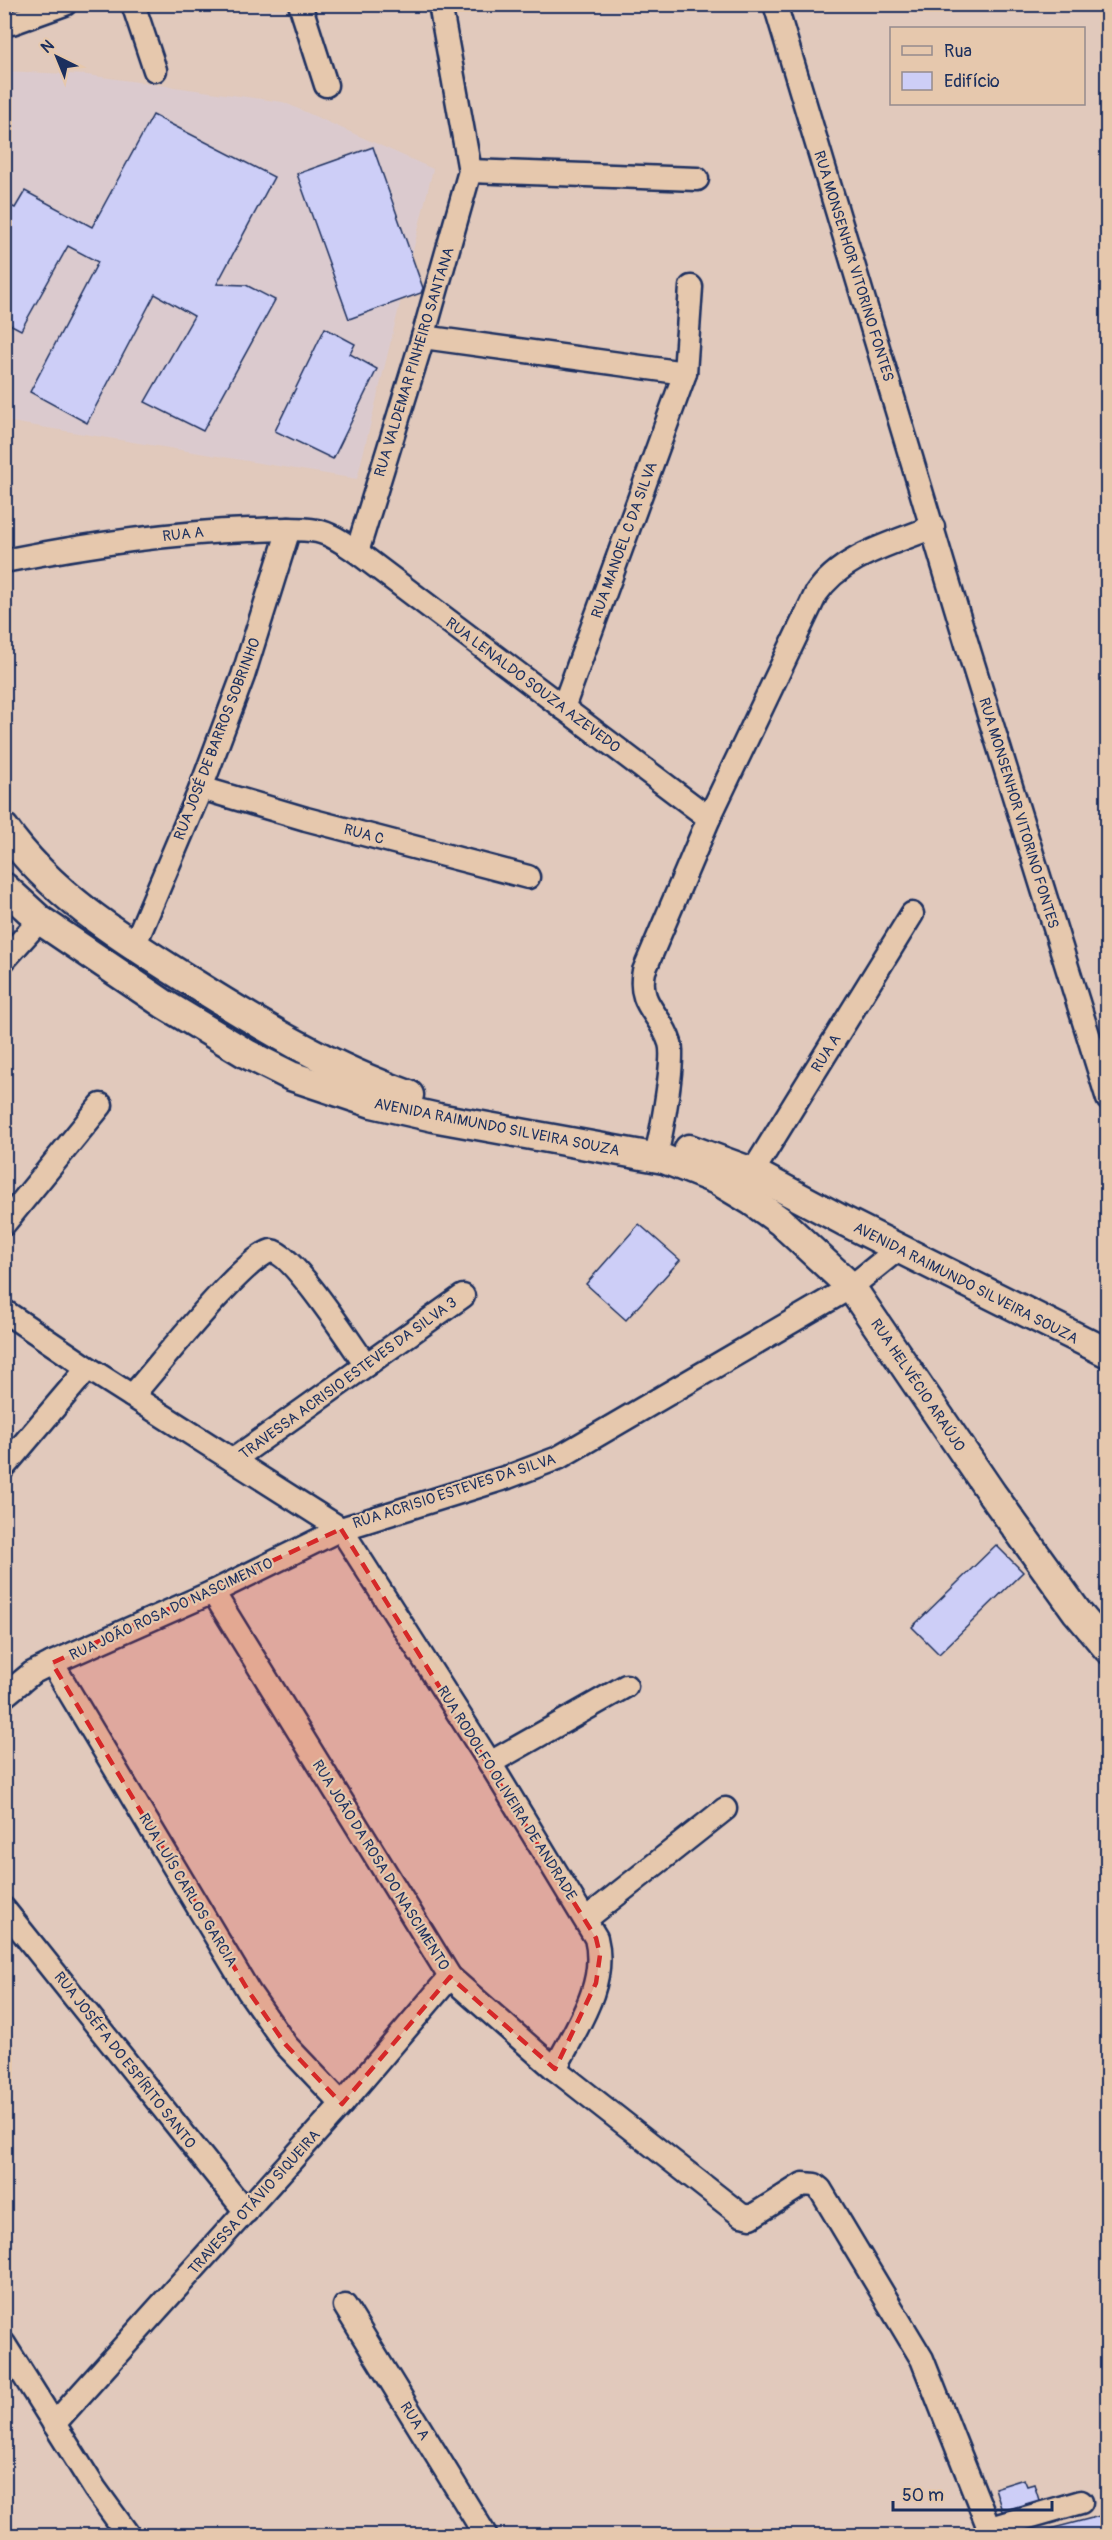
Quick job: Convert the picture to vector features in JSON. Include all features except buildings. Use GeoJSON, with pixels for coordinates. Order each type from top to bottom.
{"type":"FeatureCollection","features":[{"type":"Feature","properties":{"kind":"street"},"geometry":{"type":"LineString","coordinates":[[12,23],[65,4]]}},
{"type":"Feature","properties":{"kind":"street"},"geometry":{"type":"LineString","coordinates":[[133,4],[155,70]]}},
{"type":"Feature","properties":{"kind":"street"},"geometry":{"type":"LineString","coordinates":[[300,4],[326,85]]}},
{"type":"Feature","properties":{"kind":"street"},"geometry":{"type":"LineString","coordinates":[[440,4],[470,171],[697,179]]}},
{"type":"Feature","properties":{"kind":"street","name":"RUA MONSENHOR VITORINO FONTES"},"geometry":{"type":"LineString","coordinates":[[775,4],[969,651],[1107,1099]]}},
{"type":"Feature","properties":{"kind":"street","name":"RUA VALDEMAR PINHEIRO SANTANA"},"geometry":{"type":"LineString","coordinates":[[357,552],[423,337],[470,171]]}},
{"type":"Feature","properties":{"kind":"street","name":"RUA MANOEL C DA SILVA"},"geometry":{"type":"LineString","coordinates":[[563,708],[685,373],[690,287]]}},
{"type":"Feature","properties":{"kind":"street"},"geometry":{"type":"LineString","coordinates":[[423,337],[685,373]]}},
{"type":"Feature","properties":{"kind":"street"},"geometry":{"type":"LineString","coordinates":[[658,1149],[671,1045],[647,1002],[642,984],[644,971],[709,818],[816,594],[826,579],[856,558],[933,527]]}},
{"type":"Feature","properties":{"kind":"street","name":"RUA A"},"geometry":{"type":"LineString","coordinates":[[4,561],[103,543],[190,533],[289,529],[320,532],[335,538],[357,552]]}},
{"type":"Feature","properties":{"kind":"street","name":"RUA JOSÉ DE BARROS SOBRINHO"},"geometry":{"type":"LineString","coordinates":[[134,946],[201,788],[243,676],[289,529]]}},
{"type":"Feature","properties":{"kind":"street","name":"RUA LENALDO SOUZA AZEVEDO"},"geometry":{"type":"LineString","coordinates":[[357,552],[709,818]]}},
{"type":"Feature","properties":{"kind":"street","name":"RUA C"},"geometry":{"type":"LineString","coordinates":[[201,788],[528,877]]}},
{"type":"Feature","properties":{"kind":"street","name":"AVENIDA RAIMUNDO SILVEIRA SOUZA"},"geometry":{"type":"LineString","coordinates":[[4,828],[42,873],[134,946],[300,1047],[374,1083],[469,1111],[658,1149],[844,1221],[1107,1353]]}},
{"type":"Feature","properties":{"kind":"street","name":"AVENIDA RAIMUNDO SILVEIRA SOUZA"},"geometry":{"type":"LineString","coordinates":[[4,887],[40,920],[164,1004],[247,1054],[291,1076],[372,1103],[438,1118],[658,1149],[686,1166]]}},
{"type":"Feature","properties":{"kind":"street","name":"RUA A"},"geometry":{"type":"LineString","coordinates":[[746,1183],[912,914]]}},
{"type":"Feature","properties":{"kind":"street"},"geometry":{"type":"LineString","coordinates":[[4,960],[40,920]]}},
{"type":"Feature","properties":{"kind":"street"},"geometry":{"type":"LineString","coordinates":[[4,1224],[101,1105]]}},
{"type":"Feature","properties":{"kind":"street","name":"RUA HELVÉCIO ARAÚJO"},"geometry":{"type":"LineString","coordinates":[[686,1166],[746,1183],[780,1221],[851,1287],[992,1494],[1077,1612],[1107,1649]]}},
{"type":"Feature","properties":{"kind":"street"},"geometry":{"type":"LineString","coordinates":[[820,1256],[844,1221]]}},
{"type":"Feature","properties":{"kind":"street","name":"RUA ACRISIO ESTEVES DA SILVA"},"geometry":{"type":"LineString","coordinates":[[4,1311],[88,1368],[341,1529],[508,1477],[558,1458],[851,1287],[898,1249]]}},
{"type":"Feature","properties":{"kind":"street"},"geometry":{"type":"LineString","coordinates":[[132,1396],[235,1278],[258,1257],[271,1251],[281,1254],[300,1275],[366,1365]]}},
{"type":"Feature","properties":{"kind":"street","name":"TRAVESSA ACRISIO ESTEVES DA SILVA 3"},"geometry":{"type":"LineString","coordinates":[[233,1460],[463,1296]]}},
{"type":"Feature","properties":{"kind":"street"},"geometry":{"type":"LineString","coordinates":[[4,1467],[88,1368]]}},
{"type":"Feature","properties":{"kind":"street","name":"RUA JOÃO ROSA DO NASCIMENTO"},"geometry":{"type":"LineString","coordinates":[[4,1696],[32,1673],[52,1663],[213,1592],[341,1529]]}},
{"type":"Feature","properties":{"kind":"street","name":"RUA RODOLFO OLIVEIRA DE ANDRADE"},"geometry":{"type":"LineString","coordinates":[[341,1529],[490,1764],[596,1938],[600,1967],[590,2002],[555,2070]]}},
{"type":"Feature","properties":{"kind":"street","name":"RUA JOÃO DA ROSA DO NASCIMENTO"},"geometry":{"type":"LineString","coordinates":[[213,1592],[450,1977],[555,2070],[744,2216],[751,2217],[803,2184],[815,2185],[820,2189],[922,2359],[991,2532]]}},
{"type":"Feature","properties":{"kind":"street","name":"RUA LUÍS CARLOS GARCIA"},"geometry":{"type":"LineString","coordinates":[[52,1663],[249,1992],[286,2045],[342,2104]]}},
{"type":"Feature","properties":{"kind":"street"},"geometry":{"type":"LineString","coordinates":[[490,1764],[626,1686]]}},
{"type":"Feature","properties":{"kind":"street"},"geometry":{"type":"LineString","coordinates":[[586,1919],[725,1809]]}},
{"type":"Feature","properties":{"kind":"street","name":"RUA JOSÉFA DO ESPÍRITO SANTO"},"geometry":{"type":"LineString","coordinates":[[4,1909],[246,2212]]}},
{"type":"Feature","properties":{"kind":"street","name":"TRAVESSA OTÁVIO SIQUEIRA"},"geometry":{"type":"LineString","coordinates":[[54,2424],[342,2104],[450,1977]]}},
{"type":"Feature","properties":{"kind":"street","name":"RUA A"},"geometry":{"type":"LineString","coordinates":[[345,2306],[486,2535]]}},
{"type":"Feature","properties":{"kind":"street"},"geometry":{"type":"LineString","coordinates":[[4,2344],[95,2488],[129,2535]]}},
{"type":"Feature","properties":{"kind":"street"},"geometry":{"type":"LineString","coordinates":[[991,2532],[1081,2502]]}},
{"type":"Feature","properties":{"kind":"highlighted area"},"geometry":{"type":"Polygon","coordinates":[[[341,1529],[596,1938],[600,1955],[596,1983],[555,2069],[450,1977],[342,2104],[286,2045],[249,1992],[52,1663],[341,1529]]]}},
{"type":"Feature","properties":{"kind":"shaded area"},"geometry":{"type":"Polygon","coordinates":[[[5,71],[87,75],[283,102],[433,169],[357,479],[5,421],[5,71]]]}}]}
